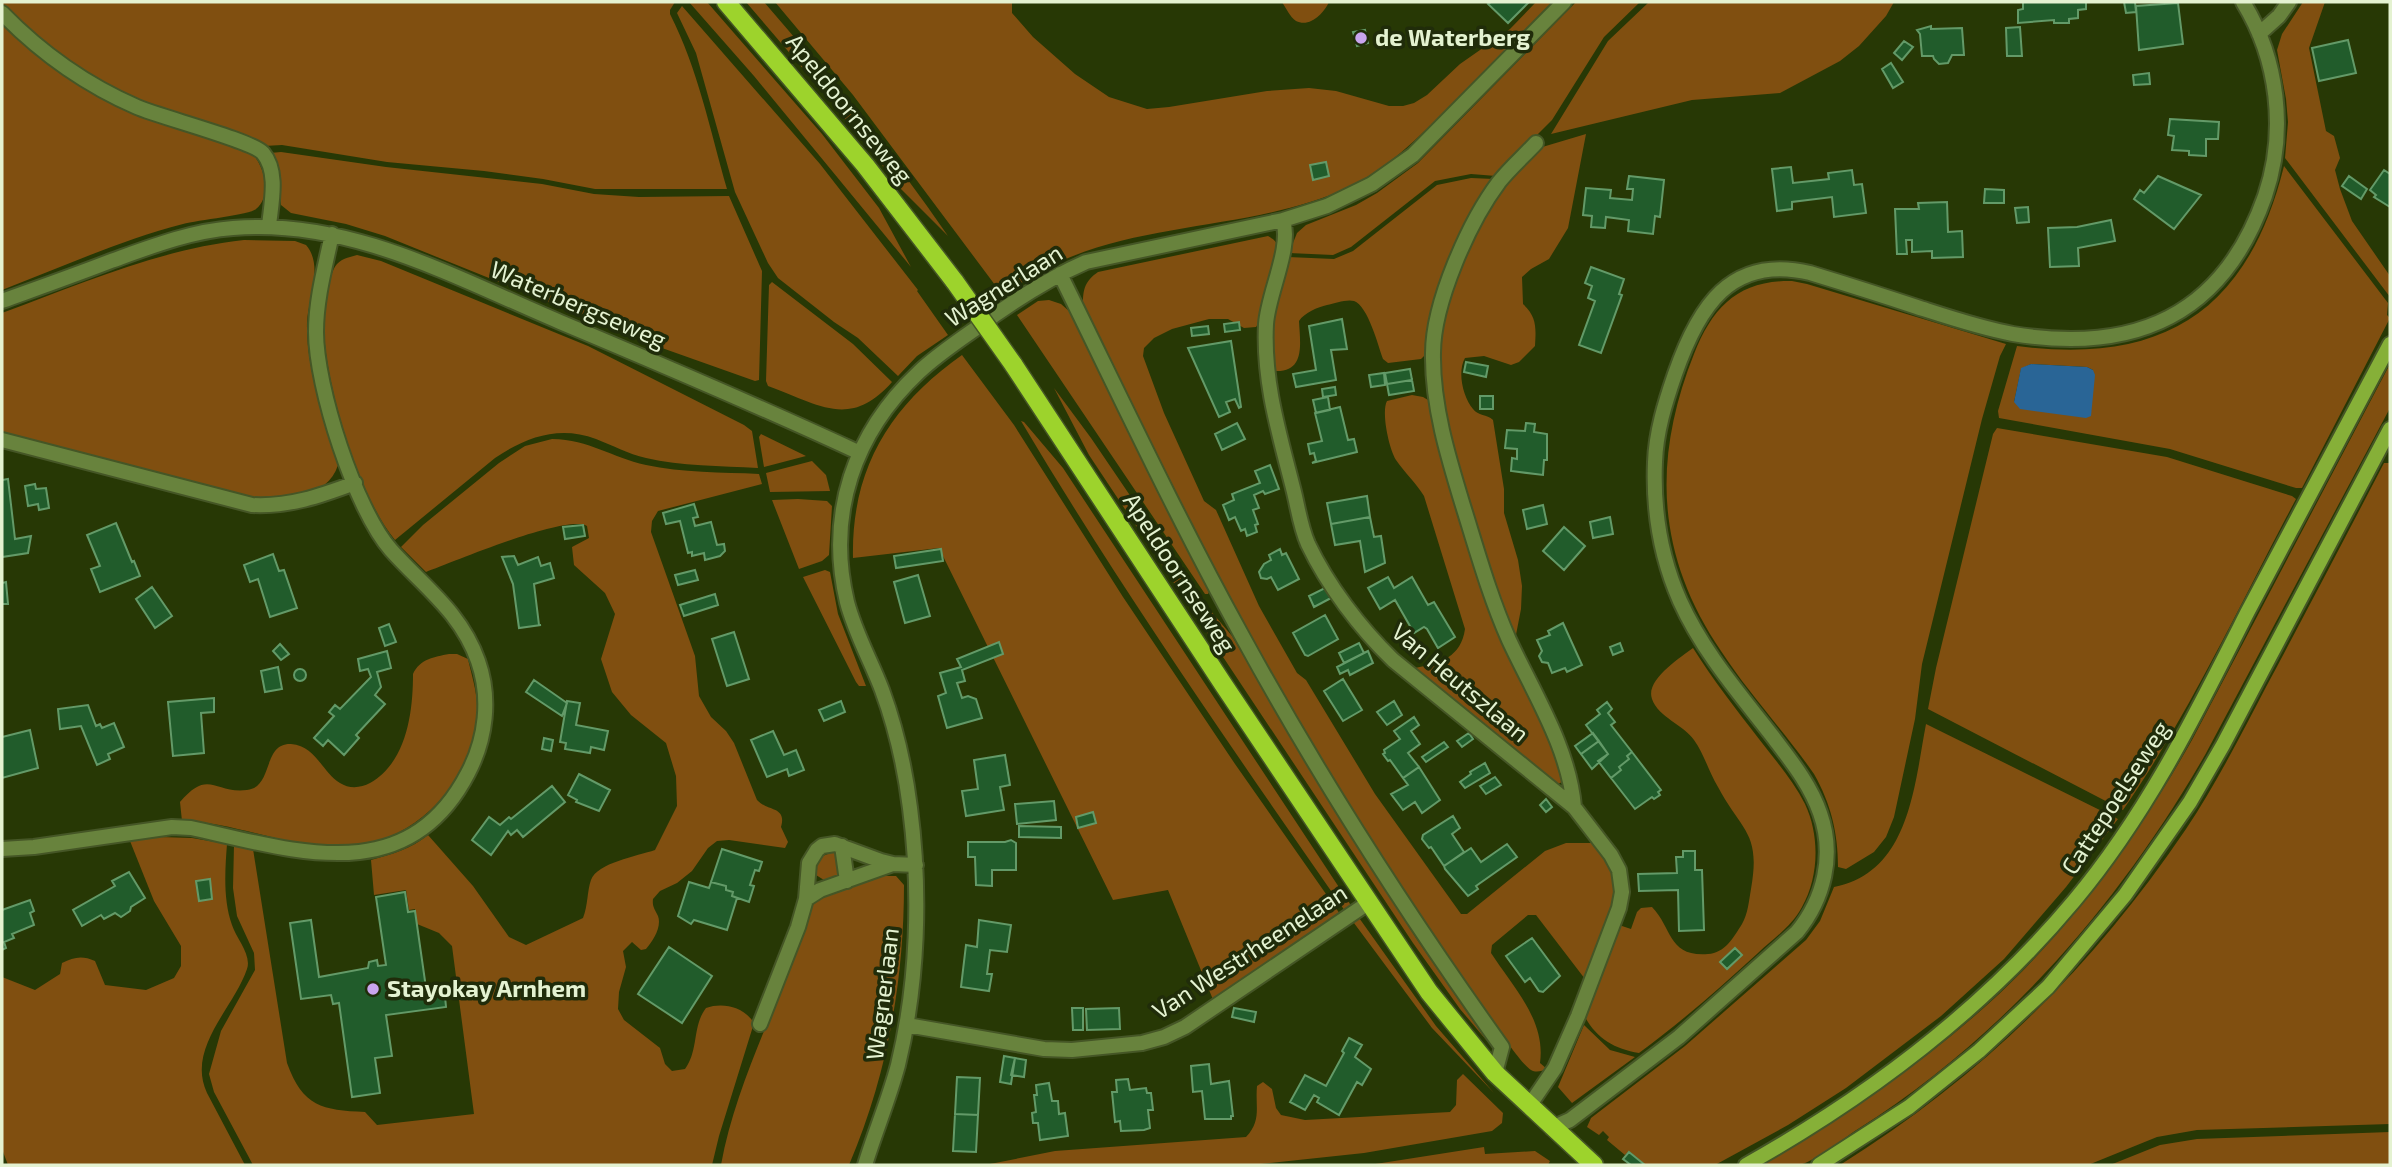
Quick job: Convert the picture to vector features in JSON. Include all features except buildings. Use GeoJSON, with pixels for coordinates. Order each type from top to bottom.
{"type":"FeatureCollection","features":[{"type":"Feature","properties":{"kind":"main road","name":"Apeldoornseweg"},"geometry":{"type":"LineString","coordinates":[[726,2],[865,165],[955,282],[1013,364],[1429,992],[1495,1073],[1594,1165]]}},
{"type":"Feature","properties":{"kind":"street","name":"Wagnerlaan"},"geometry":{"type":"LineString","coordinates":[[864,1165],[898,1067],[912,986],[916,915],[916,865],[910,808],[899,750],[882,690],[847,602],[843,568],[841,524],[844,498],[860,453],[887,406],[937,356],[1016,299],[1086,261],[1283,220],[1339,201],[1395,170],[1564,2]]}},
{"type":"Feature","properties":{"kind":"street"},"geometry":{"type":"LineString","coordinates":[[1552,1128],[1570,1119],[1679,1037],[1797,932],[1810,917],[1824,881],[1827,859],[1824,829],[1812,793],[1801,774],[1723,674],[1699,637],[1674,587],[1662,547],[1655,482],[1658,433],[1686,343],[1703,312],[1718,293],[1734,282],[1754,274],[1786,269],[1810,273],[2012,334],[2056,338],[2101,337],[2133,332],[2174,316],[2200,298],[2227,268],[2252,226],[2267,189],[2276,148],[2273,81],[2259,33],[2242,2]]}},
{"type":"Feature","properties":{"kind":"street"},"geometry":{"type":"LineString","coordinates":[[2259,33],[2279,16],[2289,2]]}},
{"type":"Feature","properties":{"kind":"street"},"geometry":{"type":"LineString","coordinates":[[2,13],[40,49],[114,96],[173,121],[262,151],[271,168],[273,190],[269,226]]}},
{"type":"Feature","properties":{"kind":"street"},"geometry":{"type":"LineString","coordinates":[[1536,143],[1502,178],[1464,242],[1436,322],[1433,355],[1449,459],[1478,558],[1499,616],[1560,748],[1573,788],[1574,807]]}},
{"type":"Feature","properties":{"kind":"street","name":"Van Heutszlaan"},"geometry":{"type":"LineString","coordinates":[[1283,220],[1287,237],[1271,294],[1266,324],[1268,382],[1301,527],[1308,545],[1369,637],[1393,660],[1574,807],[1611,855],[1619,870],[1622,892],[1608,937],[1555,1068],[1529,1106]]}},
{"type":"Feature","properties":{"kind":"street","name":"Waterbergseweg"},"geometry":{"type":"LineString","coordinates":[[2,302],[155,245],[184,237],[222,229],[269,226],[300,228],[384,248],[723,391],[860,453]]}},
{"type":"Feature","properties":{"kind":"street"},"geometry":{"type":"LineString","coordinates":[[2,849],[34,847],[172,827],[191,828],[314,853],[369,852],[412,836],[443,811],[461,787],[479,750],[486,702],[480,667],[462,629],[441,600],[390,549],[376,529],[367,514],[333,423],[320,369],[316,336],[316,304],[331,234]]}},
{"type":"Feature","properties":{"kind":"street","name":"Apeldoornseweg"},"geometry":{"type":"LineString","coordinates":[[1060,274],[1203,563],[1301,741],[1424,937],[1502,1047],[1495,1073]]}},
{"type":"Feature","properties":{"kind":"street","name":"Cattepoelseweg"},"geometry":{"type":"LineString","coordinates":[[1746,1165],[1858,1096],[1918,1052],[2011,970],[2073,902],[2159,782],[2390,344]]}},
{"type":"Feature","properties":{"kind":"street"},"geometry":{"type":"LineString","coordinates":[[1819,1165],[1909,1107],[1988,1043],[2048,987],[2125,895],[2190,802],[2223,745],[2390,429]]}},
{"type":"Feature","properties":{"kind":"street"},"geometry":{"type":"LineString","coordinates":[[2,440],[252,505],[294,503],[355,483]]}},
{"type":"Feature","properties":{"kind":"street"},"geometry":{"type":"LineString","coordinates":[[760,1024],[788,955],[806,900],[807,877],[812,857],[822,846],[842,846],[871,859],[892,864],[916,865]]}},
{"type":"Feature","properties":{"kind":"street"},"geometry":{"type":"LineString","coordinates":[[842,846],[847,881]]}},
{"type":"Feature","properties":{"kind":"street"},"geometry":{"type":"LineString","coordinates":[[806,900],[813,893],[892,864]]}},
{"type":"Feature","properties":{"kind":"street","name":"Van Westrheenelaan"},"geometry":{"type":"LineString","coordinates":[[906,1025],[1044,1049],[1142,1043],[1164,1037],[1195,1020],[1368,903]]}},
{"type":"Feature","properties":{"kind":"shaded area"},"geometry":{"type":"Polygon","coordinates":[[[2,2],[675,2],[670,14],[696,78],[727,189],[595,189],[484,171],[387,162],[282,145],[264,146],[174,116],[115,91],[68,62],[22,26],[2,2]]]}},
{"type":"Feature","properties":{"kind":"shaded area"},"geometry":{"type":"Polygon","coordinates":[[[689,2],[707,2],[822,134],[879,208],[911,267],[754,76],[689,2]]]}},
{"type":"Feature","properties":{"kind":"shaded area"},"geometry":{"type":"Polygon","coordinates":[[[746,2],[764,2],[859,116],[948,236],[901,189],[835,106],[746,2]]]}},
{"type":"Feature","properties":{"kind":"shaded area"},"geometry":{"type":"Polygon","coordinates":[[[775,2],[1012,2],[1012,13],[1033,37],[1075,74],[1109,97],[1147,109],[1267,91],[1309,88],[1336,91],[1389,106],[1403,106],[1427,95],[1460,64],[1510,29],[1536,2],[1552,2],[1475,82],[1402,152],[1349,187],[1274,212],[1156,233],[1079,254],[1038,273],[1004,297],[853,95],[775,2]]]}},
{"type":"Feature","properties":{"kind":"shaded area"},"geometry":{"type":"Polygon","coordinates":[[[1282,2],[1329,2],[1316,18],[1301,23],[1292,17],[1282,2]]]}},
{"type":"Feature","properties":{"kind":"shaded area"},"geometry":{"type":"Polygon","coordinates":[[[1576,2],[1640,2],[1604,37],[1552,120],[1496,176],[1471,174],[1435,181],[1351,247],[1333,255],[1289,253],[1297,233],[1306,225],[1356,205],[1418,163],[1576,2]]]}},
{"type":"Feature","properties":{"kind":"shaded area"},"geometry":{"type":"Polygon","coordinates":[[[1649,2],[1894,2],[1886,16],[1859,46],[1840,61],[1780,93],[1692,100],[1551,134],[1608,41],[1649,2]]]}},
{"type":"Feature","properties":{"kind":"shaded area"},"geometry":{"type":"Polygon","coordinates":[[[2303,2],[2325,2],[2309,48],[2326,131],[2334,136],[2340,158],[2335,170],[2352,221],[2390,276],[2390,297],[2285,158],[2288,122],[2277,50],[2282,34],[2303,2]]]}},
{"type":"Feature","properties":{"kind":"shaded area"},"geometry":{"type":"Polygon","coordinates":[[[682,6],[820,164],[918,290],[948,335],[917,356],[898,376],[858,338],[778,278],[768,263],[735,192],[696,53],[677,13],[682,6]]]}},
{"type":"Feature","properties":{"kind":"shaded area"},"geometry":{"type":"Polygon","coordinates":[[[2,20],[61,70],[251,152],[260,164],[265,180],[261,203],[252,211],[183,224],[137,238],[2,290],[2,20]]]}},
{"type":"Feature","properties":{"kind":"shaded area"},"geometry":{"type":"Polygon","coordinates":[[[1586,134],[1568,228],[1549,259],[1522,277],[1523,304],[1535,323],[1535,346],[1519,362],[1511,365],[1484,356],[1465,358],[1461,370],[1462,384],[1469,404],[1475,411],[1493,420],[1504,489],[1504,513],[1518,560],[1522,586],[1515,640],[1467,504],[1447,423],[1438,355],[1439,335],[1467,244],[1495,195],[1539,148],[1586,134]]]}},
{"type":"Feature","properties":{"kind":"shaded area"},"geometry":{"type":"Polygon","coordinates":[[[281,152],[386,167],[542,184],[594,194],[639,197],[729,196],[762,271],[759,380],[755,381],[662,348],[385,236],[346,224],[291,213],[281,205],[278,173],[270,153],[281,152]]]}},
{"type":"Feature","properties":{"kind":"shaded area"},"geometry":{"type":"Polygon","coordinates":[[[2284,166],[2388,303],[2387,315],[2390,318],[2302,488],[2170,449],[1999,418],[1998,411],[2017,346],[2069,350],[2116,346],[2157,336],[2192,318],[2222,292],[2248,258],[2268,216],[2284,166]],[[2031,364],[2021,369],[2014,402],[2093,370],[2087,367],[2031,364]]]}},
{"type":"Feature","properties":{"kind":"shaded area"},"geometry":{"type":"Polygon","coordinates":[[[1471,178],[1494,179],[1426,354],[1421,359],[1388,363],[1383,359],[1364,310],[1359,304],[1348,300],[1320,307],[1301,318],[1300,347],[1296,362],[1292,367],[1274,371],[1275,313],[1288,257],[1334,259],[1353,251],[1437,185],[1471,178]]]}},
{"type":"Feature","properties":{"kind":"shaded area"},"geometry":{"type":"Polygon","coordinates":[[[1268,236],[1276,243],[1277,253],[1256,327],[1244,328],[1228,319],[1209,319],[1172,329],[1154,338],[1144,348],[1143,356],[1164,413],[1204,501],[1216,510],[1259,606],[1297,673],[1306,680],[1375,794],[1461,914],[1467,914],[1545,851],[1566,843],[1594,843],[1608,863],[1615,880],[1616,895],[1605,932],[1585,979],[1536,915],[1528,915],[1492,945],[1491,953],[1533,1018],[1541,1047],[1540,1063],[1547,1069],[1537,1072],[1531,1070],[1510,1046],[1386,865],[1333,780],[1282,693],[1213,564],[1083,304],[1086,286],[1098,272],[1268,236]]]}},
{"type":"Feature","properties":{"kind":"shaded area"},"geometry":{"type":"Polygon","coordinates":[[[244,240],[295,241],[306,245],[311,253],[314,282],[307,323],[310,359],[317,395],[338,465],[324,485],[302,495],[252,499],[2,435],[2,313],[151,259],[244,240]]]}},
{"type":"Feature","properties":{"kind":"shaded area"},"geometry":{"type":"Polygon","coordinates":[[[357,255],[381,261],[588,346],[744,425],[752,431],[758,468],[659,461],[582,435],[543,435],[519,444],[495,458],[395,540],[371,501],[350,451],[335,399],[326,353],[325,313],[331,275],[339,262],[357,255]]]}},
{"type":"Feature","properties":{"kind":"shaded area"},"geometry":{"type":"Polygon","coordinates":[[[1792,281],[2006,344],[1982,419],[1922,664],[1915,719],[1894,817],[1886,837],[1874,852],[1846,869],[1838,867],[1837,842],[1832,819],[1814,774],[1732,667],[1699,615],[1683,579],[1667,506],[1671,432],[1680,393],[1701,337],[1719,310],[1743,291],[1757,285],[1792,281]]]}},
{"type":"Feature","properties":{"kind":"shaded area"},"geometry":{"type":"Polygon","coordinates":[[[772,282],[853,344],[892,382],[877,397],[847,409],[818,405],[768,386],[769,285],[772,282]]]}},
{"type":"Feature","properties":{"kind":"shaded area"},"geometry":{"type":"Polygon","coordinates":[[[1049,300],[1061,304],[1069,311],[1208,594],[1205,594],[1017,315],[1038,301],[1049,300]]]}},
{"type":"Feature","properties":{"kind":"shaded area"},"geometry":{"type":"Polygon","coordinates":[[[962,355],[1014,425],[1123,597],[1340,914],[1214,1002],[1168,890],[1113,900],[939,548],[853,558],[854,525],[859,495],[880,442],[915,395],[962,355]]]}},
{"type":"Feature","properties":{"kind":"shaded area"},"geometry":{"type":"Polygon","coordinates":[[[2390,364],[2390,408],[2205,755],[2135,863],[2096,915],[2009,1010],[1962,1053],[1911,1093],[1812,1160],[1790,1166],[1761,1165],[1878,1091],[1934,1050],[2017,976],[2074,914],[2149,811],[2192,740],[2390,364]]]}},
{"type":"Feature","properties":{"kind":"shaded area"},"geometry":{"type":"Polygon","coordinates":[[[1054,388],[1199,597],[1232,636],[1329,802],[1418,941],[1487,1041],[1460,1009],[1413,943],[1089,455],[1054,388]]]}},
{"type":"Feature","properties":{"kind":"shaded area"},"geometry":{"type":"Polygon","coordinates":[[[1412,395],[1433,403],[1472,562],[1555,750],[1564,781],[1558,784],[1415,668],[1448,657],[1459,646],[1465,629],[1424,496],[1396,460],[1388,439],[1385,422],[1387,401],[1412,395]]]}},
{"type":"Feature","properties":{"kind":"shaded area"},"geometry":{"type":"Polygon","coordinates":[[[1021,421],[1063,468],[1352,907],[1345,911],[1220,730],[1098,546],[1021,421]]]}},
{"type":"Feature","properties":{"kind":"shaded area"},"geometry":{"type":"Polygon","coordinates":[[[1997,428],[2167,457],[2296,499],[2214,658],[2123,810],[1928,709],[1993,434],[1997,428]]]}},
{"type":"Feature","properties":{"kind":"shaded area"},"geometry":{"type":"Polygon","coordinates":[[[761,434],[806,456],[764,467],[759,437],[761,434]]]}},
{"type":"Feature","properties":{"kind":"shaded area"},"geometry":{"type":"Polygon","coordinates":[[[552,439],[578,442],[633,462],[660,468],[759,474],[762,484],[658,511],[652,521],[651,532],[695,656],[699,696],[711,717],[734,743],[757,800],[779,812],[781,827],[788,842],[785,848],[729,840],[717,841],[708,848],[692,871],[677,883],[660,891],[653,899],[659,925],[646,949],[641,950],[632,942],[623,951],[626,967],[619,992],[618,1009],[624,1020],[660,1048],[665,1064],[672,1071],[685,1069],[689,1062],[699,1022],[706,1008],[733,1007],[745,1013],[754,1023],[712,1165],[253,1165],[214,1092],[209,1074],[221,1031],[255,970],[254,953],[237,916],[233,888],[234,845],[253,849],[287,1063],[293,1078],[307,1097],[316,1103],[337,1110],[365,1112],[377,1125],[474,1114],[452,946],[439,933],[417,924],[415,909],[409,910],[406,890],[374,895],[371,860],[408,847],[428,835],[473,886],[509,937],[526,945],[583,918],[591,880],[595,874],[618,861],[655,850],[677,806],[676,776],[666,743],[631,715],[612,692],[601,659],[615,614],[605,593],[574,565],[572,547],[589,538],[587,526],[575,524],[534,533],[426,572],[401,547],[423,525],[499,463],[525,446],[552,439]]]}},
{"type":"Feature","properties":{"kind":"shaded area"},"geometry":{"type":"Polygon","coordinates":[[[812,461],[826,475],[830,491],[770,492],[766,473],[812,461]]]}},
{"type":"Feature","properties":{"kind":"shaded area"},"geometry":{"type":"Polygon","coordinates":[[[2384,463],[2390,463],[2390,1124],[2197,1130],[2157,1137],[2088,1165],[1840,1165],[1941,1094],[2031,1016],[2073,973],[2150,880],[2218,777],[2384,463]]]}},
{"type":"Feature","properties":{"kind":"shaded area"},"geometry":{"type":"Polygon","coordinates":[[[772,500],[827,501],[832,506],[829,555],[822,561],[799,569],[772,500]]]}},
{"type":"Feature","properties":{"kind":"shaded area"},"geometry":{"type":"Polygon","coordinates":[[[825,570],[830,572],[838,614],[866,686],[859,686],[856,682],[803,577],[825,570]]]}},
{"type":"Feature","properties":{"kind":"shaded area"},"geometry":{"type":"Polygon","coordinates":[[[1693,648],[1784,770],[1805,804],[1815,843],[1814,870],[1808,895],[1788,926],[1700,1004],[1639,1053],[1608,1042],[1595,1031],[1585,1017],[1619,925],[1631,929],[1637,912],[1641,908],[1652,907],[1678,946],[1695,954],[1714,953],[1728,944],[1742,924],[1751,889],[1753,855],[1747,834],[1718,787],[1694,740],[1665,716],[1652,699],[1651,692],[1658,677],[1693,648]]]}},
{"type":"Feature","properties":{"kind":"shaded area"},"geometry":{"type":"Polygon","coordinates":[[[449,654],[468,659],[477,705],[473,739],[464,764],[451,787],[433,808],[412,824],[389,837],[363,845],[336,847],[297,843],[221,825],[182,821],[180,802],[198,786],[205,784],[236,790],[255,787],[265,774],[276,750],[291,744],[307,749],[344,785],[355,787],[370,783],[382,774],[400,749],[409,720],[413,674],[416,669],[428,660],[449,654]]]}},
{"type":"Feature","properties":{"kind":"shaded area"},"geometry":{"type":"Polygon","coordinates":[[[1926,724],[2118,819],[2066,887],[2004,959],[1941,1016],[1846,1088],[1788,1125],[1715,1165],[1646,1165],[1629,1151],[1625,1155],[1607,1140],[1609,1137],[1603,1131],[1599,1135],[1587,1127],[1591,1118],[1685,1046],[1806,940],[1820,921],[1834,887],[1859,878],[1879,864],[1904,823],[1912,799],[1926,724]]]}},
{"type":"Feature","properties":{"kind":"shaded area"},"geometry":{"type":"Polygon","coordinates":[[[160,837],[192,838],[227,844],[227,905],[232,925],[246,952],[248,964],[241,984],[207,1044],[202,1076],[207,1093],[245,1165],[8,1165],[2,1149],[2,977],[35,990],[60,974],[62,963],[82,957],[95,961],[105,985],[146,990],[174,978],[181,966],[181,946],[154,901],[130,841],[160,837]]]}},
{"type":"Feature","properties":{"kind":"shaded area"},"geometry":{"type":"Polygon","coordinates":[[[837,853],[840,875],[838,878],[824,880],[816,875],[815,864],[820,857],[837,853]]]}},
{"type":"Feature","properties":{"kind":"shaded area"},"geometry":{"type":"Polygon","coordinates":[[[880,876],[896,876],[904,885],[901,957],[883,1063],[874,1097],[849,1165],[721,1165],[743,1085],[812,906],[843,888],[880,876]]]}},
{"type":"Feature","properties":{"kind":"shaded area"},"geometry":{"type":"Polygon","coordinates":[[[1357,915],[1436,1026],[1494,1093],[1432,1028],[1351,919],[1357,915]]]}},
{"type":"Feature","properties":{"kind":"shaded area"},"geometry":{"type":"Polygon","coordinates":[[[1584,1025],[1610,1050],[1635,1057],[1572,1103],[1558,1087],[1584,1025]]]}},
{"type":"Feature","properties":{"kind":"shaded area"},"geometry":{"type":"Polygon","coordinates":[[[1463,1074],[1503,1113],[1502,1123],[1492,1131],[1364,1153],[1252,1165],[985,1165],[1055,1151],[1246,1137],[1256,1119],[1257,1086],[1263,1082],[1272,1089],[1276,1108],[1281,1115],[1305,1120],[1450,1112],[1456,1105],[1457,1080],[1463,1074]]]}},
{"type":"Feature","properties":{"kind":"shaded area"},"geometry":{"type":"Polygon","coordinates":[[[2390,1132],[2390,1165],[2110,1165],[2160,1145],[2197,1139],[2390,1132]]]}},
{"type":"Feature","properties":{"kind":"shaded area"},"geometry":{"type":"Polygon","coordinates":[[[1484,1147],[1485,1154],[1535,1151],[1550,1161],[1548,1165],[1369,1165],[1484,1147]]]}},
{"type":"Feature","properties":{"kind":"water"},"geometry":{"type":"Polygon","coordinates":[[[2031,364],[2087,367],[2093,370],[2095,375],[2091,416],[2086,418],[2020,409],[2014,402],[2021,368],[2031,364]]]}},
{"type":"Feature","properties":{"kind":"place","name":"de Waterberg"},"geometry":{"type":"Point","coordinates":[1361,38]}},
{"type":"Feature","properties":{"kind":"place","name":"Stayokay Arnhem"},"geometry":{"type":"Point","coordinates":[373,989]}}]}
